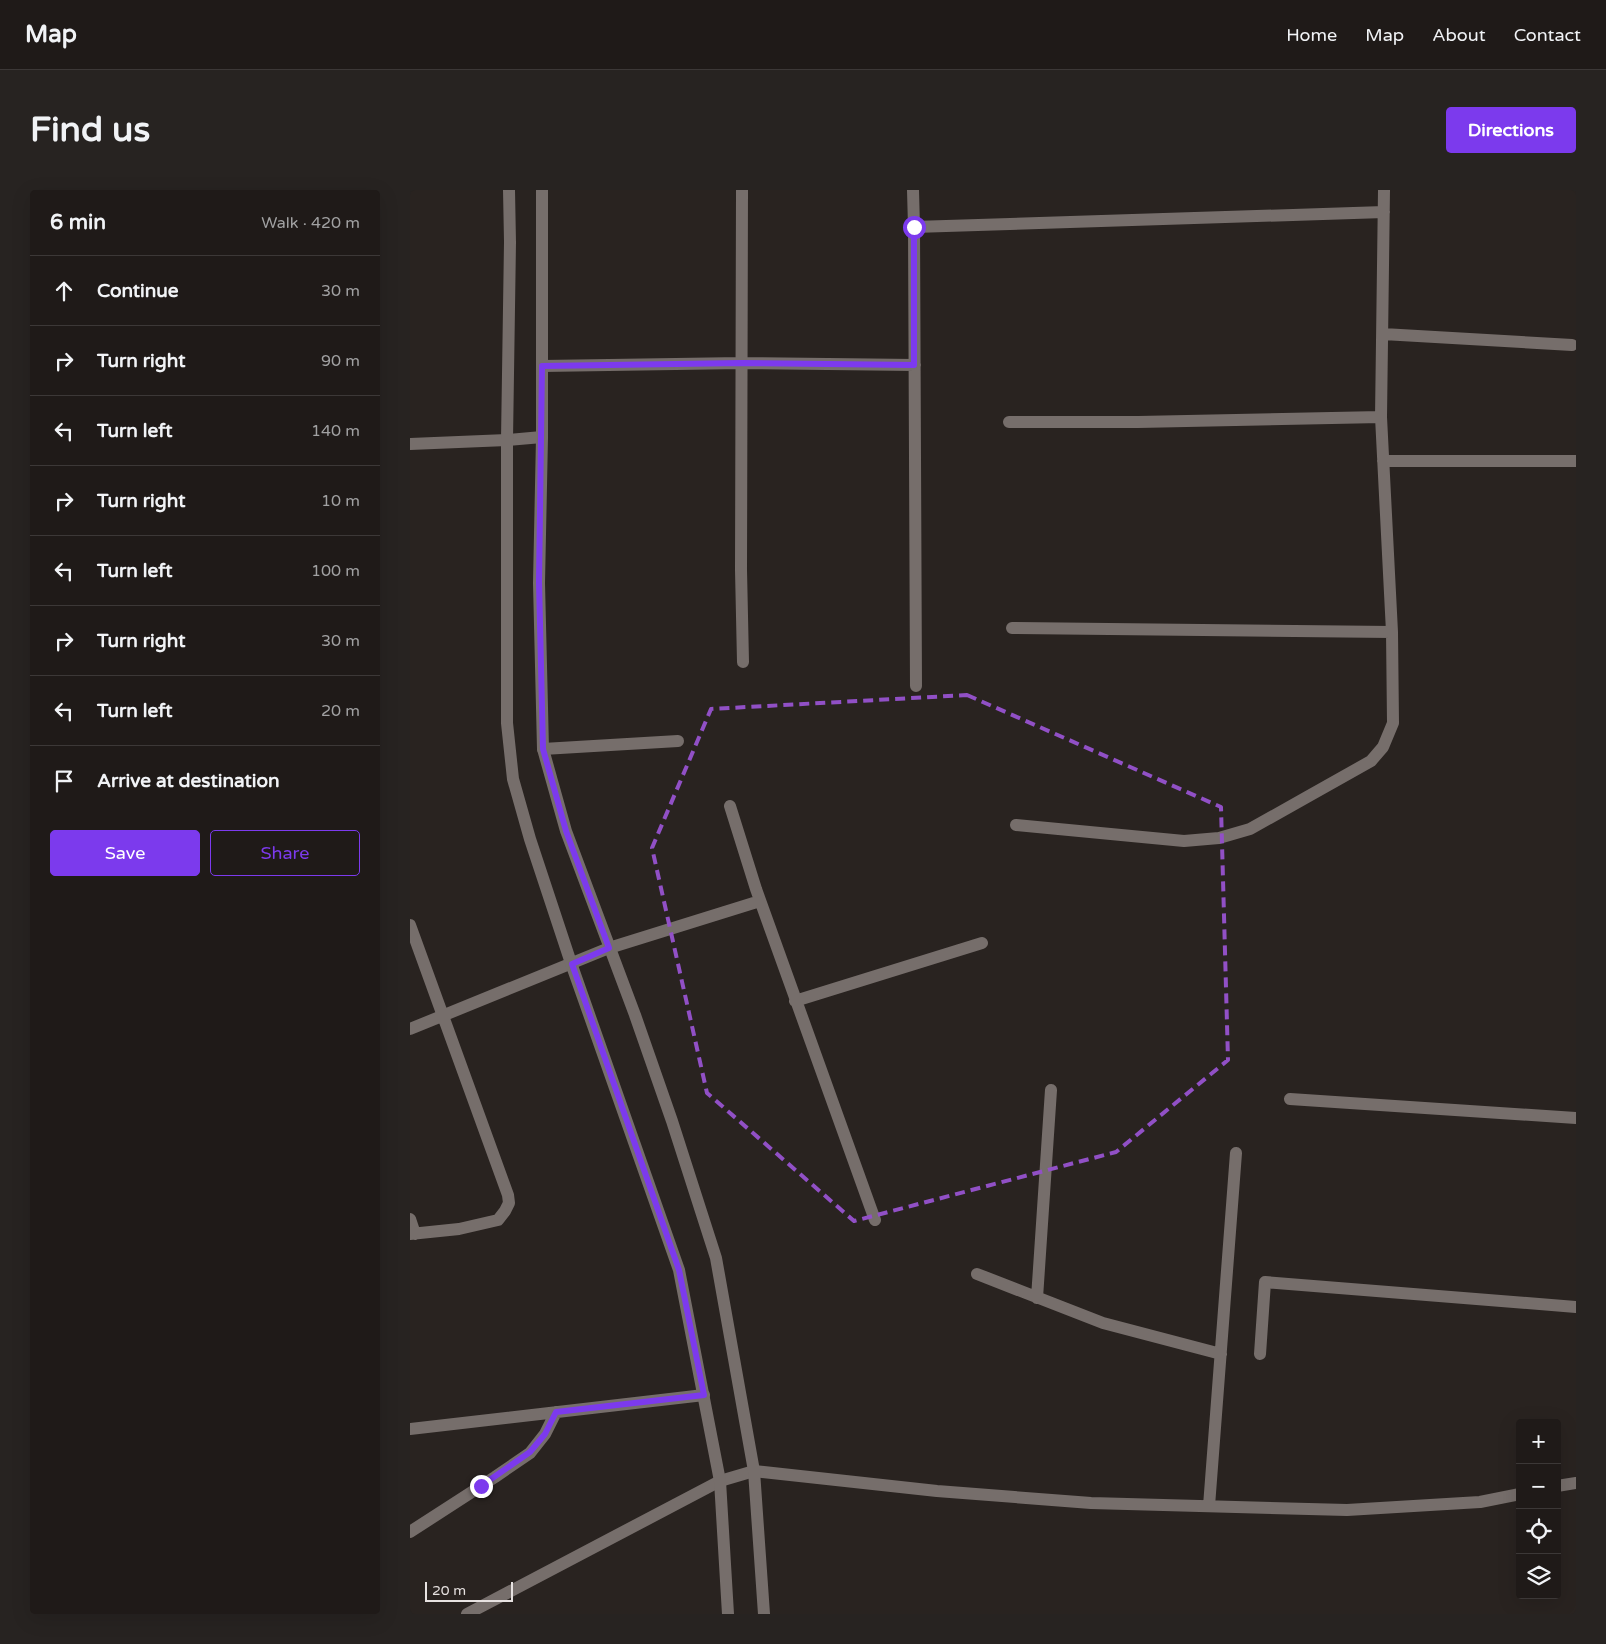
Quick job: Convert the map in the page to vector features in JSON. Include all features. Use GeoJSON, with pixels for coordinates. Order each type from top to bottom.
{"type":"FeatureCollection","features":[{"type":"Feature","properties":{"kind":"street"},"geometry":{"type":"LineString","coordinates":[[509,190],[507,724],[513,779],[530,839],[572,964],[679,1270],[720,1481],[728,1614]]}},
{"type":"Feature","properties":{"kind":"street"},"geometry":{"type":"LineString","coordinates":[[542,190],[542,437],[539,582],[543,749],[566,831],[635,1015],[669,1112],[716,1258],[754,1470],[764,1614]]}},
{"type":"Feature","properties":{"kind":"street"},"geometry":{"type":"LineString","coordinates":[[742,190],[741,570],[743,662]]}},
{"type":"Feature","properties":{"kind":"street"},"geometry":{"type":"LineString","coordinates":[[913,190],[916,686]]}},
{"type":"Feature","properties":{"kind":"street"},"geometry":{"type":"LineString","coordinates":[[1016,825],[1184,841],[1219,838],[1250,829],[1371,761],[1384,747],[1393,723],[1392,632],[1381,417],[1384,190]]}},
{"type":"Feature","properties":{"kind":"street"},"geometry":{"type":"LineString","coordinates":[[914,227],[1384,212]]}},
{"type":"Feature","properties":{"kind":"street"},"geometry":{"type":"LineString","coordinates":[[1383,334],[1572,345]]}},
{"type":"Feature","properties":{"kind":"street"},"geometry":{"type":"LineString","coordinates":[[542,366],[742,363],[914,365]]}},
{"type":"Feature","properties":{"kind":"street"},"geometry":{"type":"LineString","coordinates":[[1009,422],[1138,422],[1381,417]]}},
{"type":"Feature","properties":{"kind":"street"},"geometry":{"type":"LineString","coordinates":[[410,444],[542,437]]}},
{"type":"Feature","properties":{"kind":"street"},"geometry":{"type":"LineString","coordinates":[[1383,461],[1576,460]]}},
{"type":"Feature","properties":{"kind":"street"},"geometry":{"type":"LineString","coordinates":[[1012,628],[1392,632]]}},
{"type":"Feature","properties":{"kind":"street"},"geometry":{"type":"LineString","coordinates":[[543,749],[678,741]]}},
{"type":"Feature","properties":{"kind":"street"},"geometry":{"type":"LineString","coordinates":[[730,806],[760,901],[795,1001],[875,1220]]}},
{"type":"Feature","properties":{"kind":"street"},"geometry":{"type":"LineString","coordinates":[[410,1029],[609,948],[760,901]]}},
{"type":"Feature","properties":{"kind":"street"},"geometry":{"type":"LineString","coordinates":[[410,925],[508,1195],[509,1203],[498,1220],[459,1229],[412,1234],[410,1219]]}},
{"type":"Feature","properties":{"kind":"street"},"geometry":{"type":"LineString","coordinates":[[795,1001],[982,943]]}},
{"type":"Feature","properties":{"kind":"street"},"geometry":{"type":"LineString","coordinates":[[1037,1298],[1051,1090]]}},
{"type":"Feature","properties":{"kind":"street"},"geometry":{"type":"LineString","coordinates":[[1290,1099],[1576,1118]]}},
{"type":"Feature","properties":{"kind":"street"},"geometry":{"type":"LineString","coordinates":[[1209,1506],[1236,1153]]}},
{"type":"Feature","properties":{"kind":"street"},"geometry":{"type":"LineString","coordinates":[[977,1274],[1103,1323],[1221,1354]]}},
{"type":"Feature","properties":{"kind":"street"},"geometry":{"type":"LineString","coordinates":[[1260,1354],[1266,1282],[1576,1307]]}},
{"type":"Feature","properties":{"kind":"street"},"geometry":{"type":"LineString","coordinates":[[410,1429],[704,1395]]}},
{"type":"Feature","properties":{"kind":"street"},"geometry":{"type":"LineString","coordinates":[[410,1532],[530,1452],[545,1434],[556,1412]]}},
{"type":"Feature","properties":{"kind":"street"},"geometry":{"type":"LineString","coordinates":[[468,1614],[720,1481],[754,1470],[937,1491],[1081,1502],[1347,1510],[1480,1502],[1516,1495]]}},
{"type":"Feature","properties":{"kind":"street"},"geometry":{"type":"LineString","coordinates":[[1561,1485],[1576,1483]]}},
{"type":"Feature","properties":{"kind":"highlighted area"},"geometry":{"type":"Polygon","coordinates":[[[967,695],[1221,807],[1228,1060],[1116,1152],[854,1221],[707,1093],[652,848],[711,709],[967,695]]]}},
{"type":"Feature","properties":{"kind":"route"},"geometry":{"type":"LineString","coordinates":[[481,1486],[530,1452],[545,1434],[556,1412],[704,1395],[679,1270],[572,964],[609,948],[566,831],[543,749],[539,582],[542,366],[742,363],[914,365],[914,227]]}}]}
